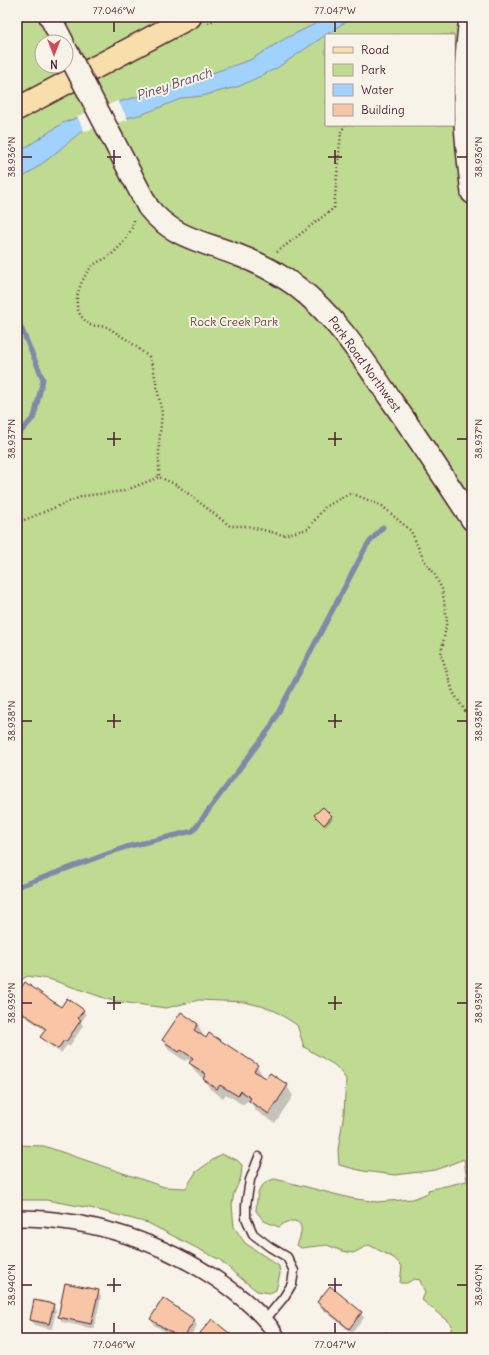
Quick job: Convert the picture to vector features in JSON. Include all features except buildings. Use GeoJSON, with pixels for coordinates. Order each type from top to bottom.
{"type":"FeatureCollection","features":[{"type":"Feature","properties":{"kind":"main road"},"geometry":{"type":"LineString","coordinates":[[17,109],[190,17]]}},
{"type":"Feature","properties":{"kind":"street"},"geometry":{"type":"LineString","coordinates":[[50,17],[59,34]]}},
{"type":"Feature","properties":{"kind":"street"},"geometry":{"type":"LineString","coordinates":[[470,17],[466,52],[464,98],[466,141],[472,193]]}},
{"type":"Feature","properties":{"kind":"street","name":"Park Road Northwest"},"geometry":{"type":"LineString","coordinates":[[74,66],[141,214],[175,232],[240,256],[265,268],[295,286],[322,309],[334,321],[362,358],[433,460],[472,520]]}},
{"type":"Feature","properties":{"kind":"street"},"geometry":{"type":"LineString","coordinates":[[17,1218],[38,1219],[89,1226],[126,1235],[158,1247],[195,1265],[242,1299],[265,1320],[278,1338]]}},
{"type":"Feature","properties":{"kind":"lane"},"geometry":{"type":"LineString","coordinates":[[259,1157],[250,1180],[246,1205],[246,1218],[254,1234],[270,1247],[287,1257],[294,1271],[292,1284],[265,1320]]}},
{"type":"Feature","properties":{"kind":"path"},"geometry":{"type":"LineString","coordinates":[[275,252],[334,208],[341,132],[344,126]]}},
{"type":"Feature","properties":{"kind":"path"},"geometry":{"type":"LineString","coordinates":[[141,214],[125,241],[108,258],[94,265],[81,283],[78,298],[78,310],[89,325],[106,327],[129,341],[149,357],[154,367],[162,413],[159,443],[159,477]]}},
{"type":"Feature","properties":{"kind":"path"},"geometry":{"type":"LineString","coordinates":[[17,523],[83,496],[124,490],[159,477],[177,485],[230,526],[247,526],[283,535],[308,529],[325,507],[351,493],[382,506],[412,531],[424,560],[433,572],[442,589],[447,620],[441,654],[453,692],[472,722]]}},
{"type":"Feature","properties":{"kind":"green space","name":"Rock Creek Park"},"geometry":{"type":"Polygon","coordinates":[[[17,17],[472,17],[472,1338],[449,1338],[452,1325],[422,1300],[425,1293],[420,1280],[414,1279],[407,1283],[400,1283],[402,1266],[394,1258],[369,1245],[353,1253],[342,1251],[327,1245],[301,1248],[297,1245],[301,1230],[299,1223],[296,1221],[289,1221],[279,1227],[264,1221],[256,1211],[258,1195],[261,1187],[269,1181],[275,1179],[350,1198],[377,1202],[413,1199],[428,1193],[428,1190],[467,1181],[464,1159],[436,1170],[395,1175],[363,1171],[339,1165],[338,1150],[344,1113],[346,1079],[336,1066],[304,1047],[297,1025],[275,1011],[244,1002],[199,1000],[166,1008],[113,1001],[49,979],[28,976],[17,982],[17,17]]]}},
{"type":"Feature","properties":{"kind":"green space"},"geometry":{"type":"Polygon","coordinates":[[[17,1145],[44,1146],[164,1187],[186,1188],[196,1172],[221,1154],[237,1160],[242,1165],[241,1177],[234,1193],[232,1205],[234,1227],[245,1243],[279,1266],[280,1274],[276,1290],[270,1293],[257,1291],[220,1260],[148,1223],[90,1208],[46,1200],[17,1200],[17,1145]]]}},
{"type":"Feature","properties":{"kind":"water"},"geometry":{"type":"Polygon","coordinates":[[[323,17],[357,17],[325,34],[325,36],[277,68],[240,86],[202,96],[183,98],[143,114],[84,129],[52,156],[17,182],[17,153],[63,123],[119,102],[174,86],[250,60],[286,38],[317,23],[323,17]]]}},
{"type":"Feature","properties":{"kind":"pier"},"geometry":{"type":"Polygon","coordinates":[[[118,101],[128,120],[84,131],[77,116],[118,101]]]}},
{"type":"Feature","properties":{"kind":"waterway"},"geometry":{"type":"LineString","coordinates":[[17,318],[43,379],[34,417],[17,436]]}},
{"type":"Feature","properties":{"kind":"waterway"},"geometry":{"type":"LineString","coordinates":[[17,887],[126,847],[193,831],[270,728],[367,545],[383,527]]}},
{"type":"Feature","properties":{"kind":"water label","name":"Piney Branch"},"geometry":{"type":"Point","coordinates":[174,84]}}]}
